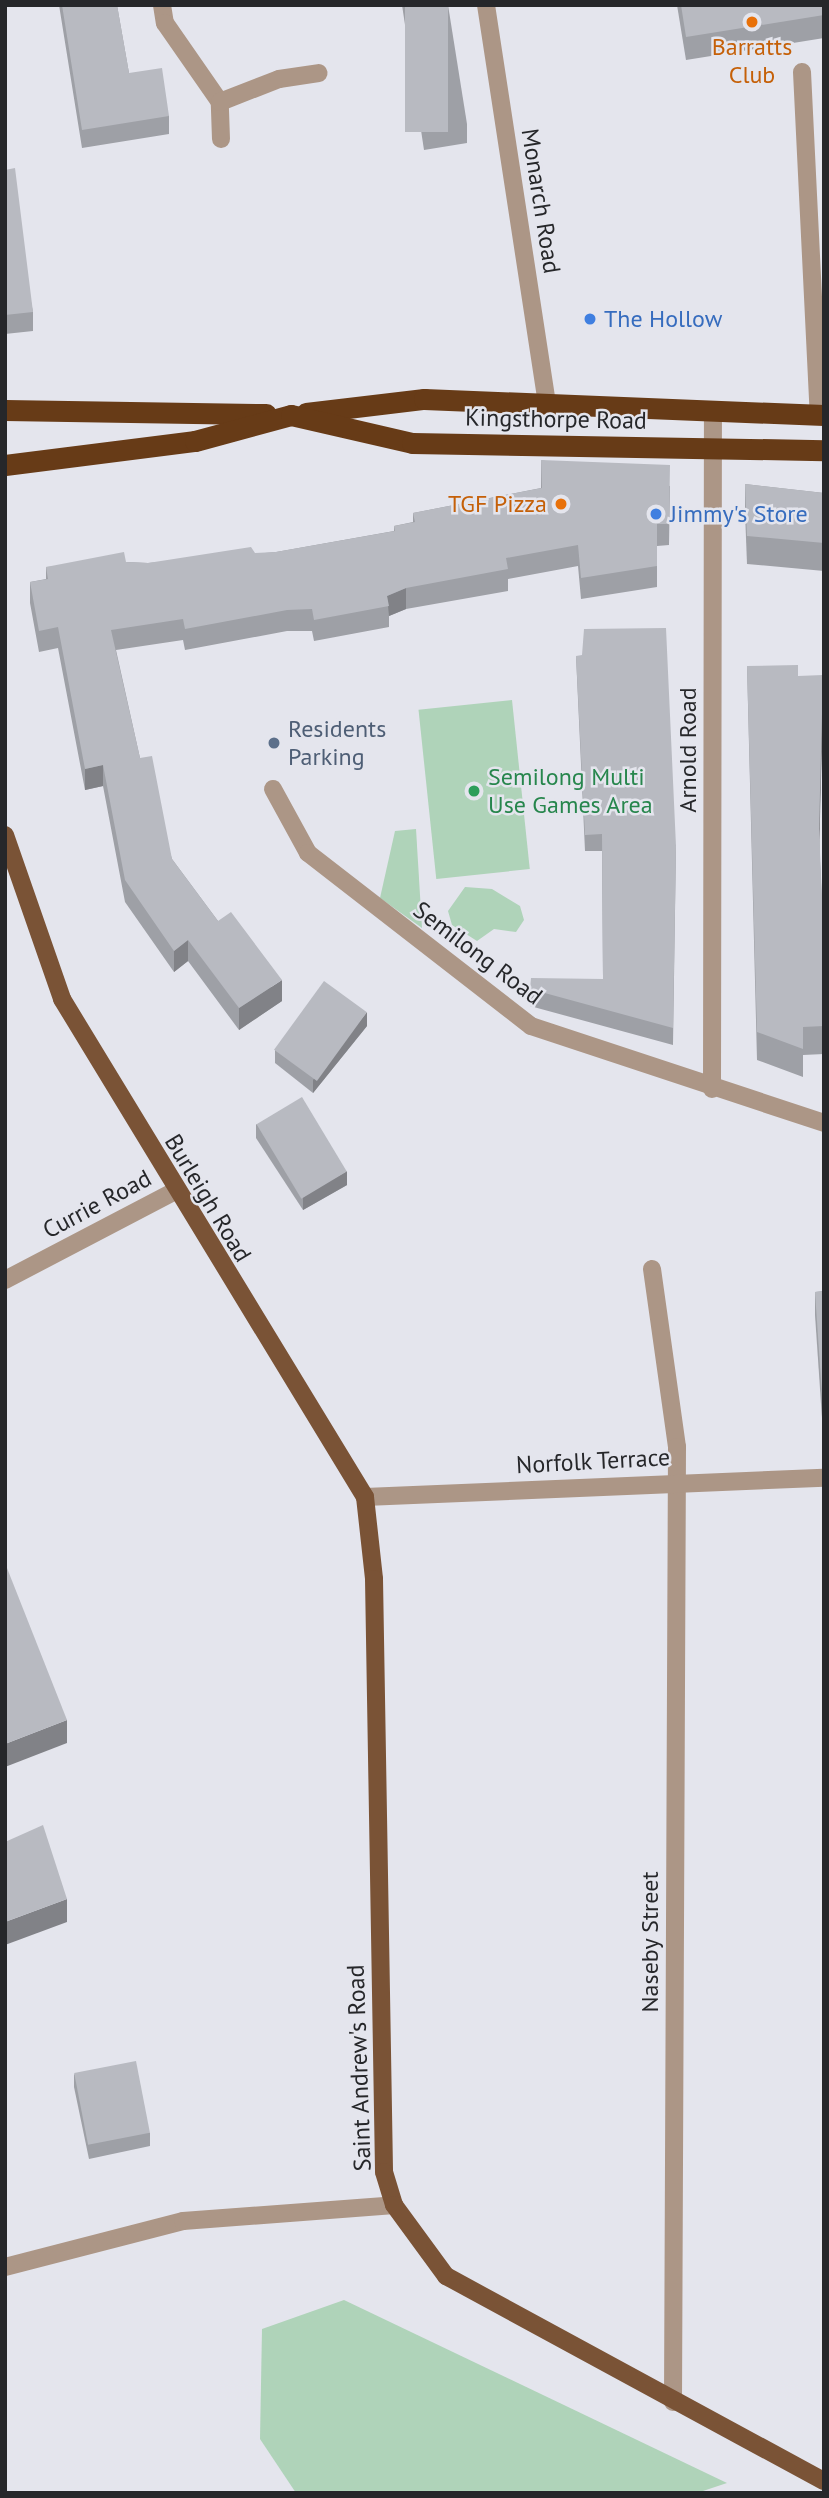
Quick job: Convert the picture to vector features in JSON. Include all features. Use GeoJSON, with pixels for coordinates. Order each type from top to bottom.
{"type":"FeatureCollection","features":[{"type":"Feature","properties":{"kind":"highway","name":"Kingsthorpe Road"},"geometry":{"type":"LineString","coordinates":[[5,410],[291,415],[424,399],[821,415]]}},
{"type":"Feature","properties":{"kind":"highway","name":"Kingsthorpe Road"},"geometry":{"type":"LineString","coordinates":[[5,466],[195,441],[291,415],[412,443],[713,446],[824,450]]}},
{"type":"Feature","properties":{"kind":"main road","name":"Burleigh Road"},"geometry":{"type":"LineString","coordinates":[[5,835],[62,999],[175,1191],[365,1497],[374,1579]]}},
{"type":"Feature","properties":{"kind":"main road","name":"Saint Andrew's Road"},"geometry":{"type":"LineString","coordinates":[[374,1579],[384,2172],[394,2205],[446,2276],[673,2402],[824,2481]]}},
{"type":"Feature","properties":{"kind":"street"},"geometry":{"type":"LineString","coordinates":[[162,5],[165,23],[220,102],[221,139]]}},
{"type":"Feature","properties":{"kind":"street","name":"Monarch Road"},"geometry":{"type":"LineString","coordinates":[[486,5],[547,404]]}},
{"type":"Feature","properties":{"kind":"street"},"geometry":{"type":"LineString","coordinates":[[802,72],[821,415]]}},
{"type":"Feature","properties":{"kind":"street"},"geometry":{"type":"LineString","coordinates":[[220,102],[279,79],[320,73]]}},
{"type":"Feature","properties":{"kind":"street","name":"Arnold Road"},"geometry":{"type":"LineString","coordinates":[[712,1089],[713,411]]}},
{"type":"Feature","properties":{"kind":"street","name":"Semilong Road"},"geometry":{"type":"LineString","coordinates":[[273,789],[308,853],[531,1026],[712,1089],[824,1122]]}},
{"type":"Feature","properties":{"kind":"street","name":"Currie Road"},"geometry":{"type":"LineString","coordinates":[[5,1280],[175,1191]]}},
{"type":"Feature","properties":{"kind":"street","name":"Naseby Street"},"geometry":{"type":"LineString","coordinates":[[652,1269],[677,1447],[673,2402]]}},
{"type":"Feature","properties":{"kind":"street","name":"Norfolk Terrace"},"geometry":{"type":"LineString","coordinates":[[365,1497],[675,1481],[824,1478]]}},
{"type":"Feature","properties":{"kind":"street"},"geometry":{"type":"LineString","coordinates":[[5,2267],[183,2221],[394,2205]]}},
{"type":"Feature","properties":{"kind":"green space","name":"Semilong Multi Use Games Area"},"geometry":{"type":"Polygon","coordinates":[[[512,700],[530,869],[436,879],[419,710],[512,700]]]}},
{"type":"Feature","properties":{"kind":"green space"},"geometry":{"type":"Polygon","coordinates":[[[416,829],[422,928],[380,898],[395,831],[416,829]]]}},
{"type":"Feature","properties":{"kind":"green space"},"geometry":{"type":"Polygon","coordinates":[[[465,887],[492,889],[520,906],[524,920],[516,932],[494,929],[477,941],[452,925],[448,911],[465,887]]]}},
{"type":"Feature","properties":{"kind":"green space"},"geometry":{"type":"Polygon","coordinates":[[[344,2300],[727,2483],[697,2493],[296,2493],[260,2439],[262,2329],[344,2300]]]}},
{"type":"Feature","properties":{"kind":"building"},"geometry":{"type":"Polygon","coordinates":[[[62,5],[117,5],[129,73],[162,68],[169,116],[82,130],[62,5]]]}},
{"type":"Feature","properties":{"kind":"building"},"geometry":{"type":"Polygon","coordinates":[[[405,5],[448,5],[448,132],[405,132],[405,5]]]}},
{"type":"Feature","properties":{"kind":"building"},"geometry":{"type":"Polygon","coordinates":[[[681,5],[824,5],[824,15],[686,37],[681,5]]]}},
{"type":"Feature","properties":{"kind":"building"},"geometry":{"type":"Polygon","coordinates":[[[15,168],[33,312],[5,315],[5,170],[15,168]]]}},
{"type":"Feature","properties":{"kind":"building"},"geometry":{"type":"Polygon","coordinates":[[[541,460],[670,465],[669,524],[657,524],[657,566],[581,578],[578,545],[506,558],[508,569],[406,588],[387,596],[389,606],[314,620],[312,609],[287,610],[185,629],[183,619],[111,630],[140,758],[152,756],[172,859],[218,921],[231,912],[282,980],[239,1008],[188,940],[174,951],[125,880],[103,765],[85,769],[58,627],[39,631],[30,582],[48,579],[46,567],[124,552],[126,562],[148,563],[251,547],[255,553],[276,552],[395,531],[394,526],[415,522],[413,513],[542,488],[541,460]]]}},
{"type":"Feature","properties":{"kind":"building"},"geometry":{"type":"Polygon","coordinates":[[[745,484],[824,493],[824,543],[747,536],[745,484]]]}},
{"type":"Feature","properties":{"kind":"building"},"geometry":{"type":"Polygon","coordinates":[[[666,628],[676,846],[673,1028],[530,989],[531,978],[603,979],[602,834],[585,835],[576,656],[582,655],[584,629],[666,628]]]}},
{"type":"Feature","properties":{"kind":"building"},"geometry":{"type":"Polygon","coordinates":[[[798,665],[798,676],[823,675],[819,829],[824,1026],[803,1027],[803,1049],[757,1032],[747,666],[798,665]]]}},
{"type":"Feature","properties":{"kind":"building"},"geometry":{"type":"Polygon","coordinates":[[[324,981],[367,1012],[317,1081],[274,1050],[324,981]]]}},
{"type":"Feature","properties":{"kind":"building"},"geometry":{"type":"Polygon","coordinates":[[[302,1097],[347,1172],[301,1199],[257,1124],[302,1097]]]}},
{"type":"Feature","properties":{"kind":"building"},"geometry":{"type":"Polygon","coordinates":[[[824,1291],[824,1410],[823,1410],[815,1292],[824,1291]]]}},
{"type":"Feature","properties":{"kind":"building"},"geometry":{"type":"Polygon","coordinates":[[[5,1563],[67,1720],[5,1744],[5,1563]]]}},
{"type":"Feature","properties":{"kind":"building"},"geometry":{"type":"Polygon","coordinates":[[[43,1825],[67,1899],[5,1922],[5,1842],[43,1825]]]}},
{"type":"Feature","properties":{"kind":"building"},"geometry":{"type":"Polygon","coordinates":[[[136,2061],[150,2133],[88,2145],[74,2073],[136,2061]]]}},
{"type":"Feature","properties":{"kind":"place","name":"Barratts Club"},"geometry":{"type":"Point","coordinates":[752,22]}},
{"type":"Feature","properties":{"kind":"place","name":"The Hollow"},"geometry":{"type":"Point","coordinates":[590,319]}},
{"type":"Feature","properties":{"kind":"place","name":"TGF Pizza"},"geometry":{"type":"Point","coordinates":[561,504]}},
{"type":"Feature","properties":{"kind":"place","name":"Jimmy's Store"},"geometry":{"type":"Point","coordinates":[656,514]}},
{"type":"Feature","properties":{"kind":"place","name":"Residents Parking"},"geometry":{"type":"Point","coordinates":[274,743]}},
{"type":"Feature","properties":{"kind":"place","name":"Semilong Multi Use Games Area"},"geometry":{"type":"Point","coordinates":[474,791]}}]}
